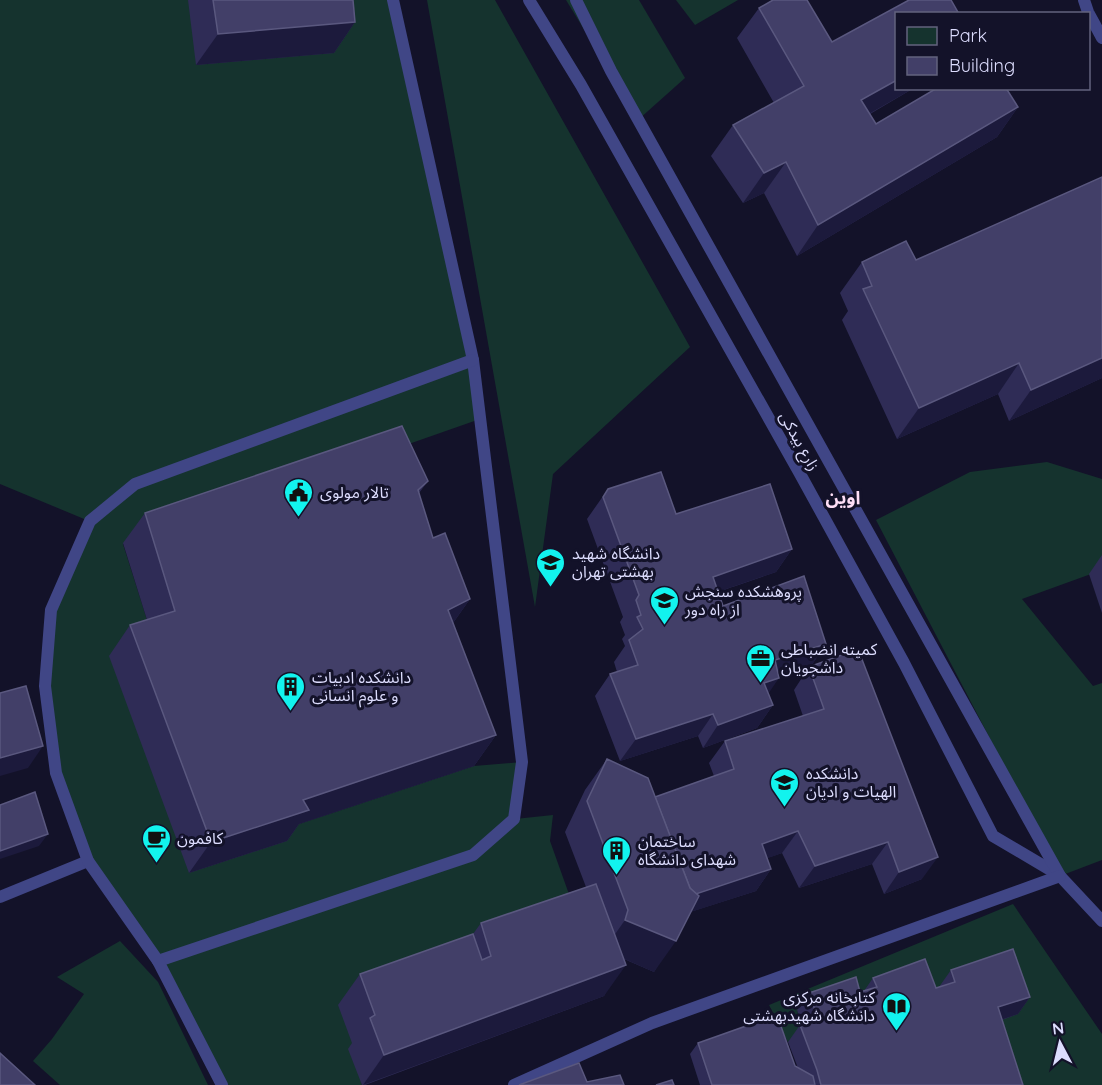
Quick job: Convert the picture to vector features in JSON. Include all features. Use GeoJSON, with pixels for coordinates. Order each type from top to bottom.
{"type":"FeatureCollection","features":[{"type":"Feature","properties":{"kind":"lane"},"geometry":{"type":"LineString","coordinates":[[158,961],[473,855],[514,819],[522,762],[473,360],[393,0]]}},
{"type":"Feature","properties":{"kind":"lane","name":"زارع بیدکی"},"geometry":{"type":"LineString","coordinates":[[529,0],[581,85],[799,472],[904,663],[993,836],[1060,876]]}},
{"type":"Feature","properties":{"kind":"lane","name":"زارع بیدکی"},"geometry":{"type":"LineString","coordinates":[[576,0],[611,71],[1060,876],[1102,921]]}},
{"type":"Feature","properties":{"kind":"lane"},"geometry":{"type":"LineString","coordinates":[[1090,16],[1102,38]]}},
{"type":"Feature","properties":{"kind":"lane"},"geometry":{"type":"LineString","coordinates":[[222,1085],[158,961],[88,861],[56,773],[45,686],[51,609],[90,521],[135,484],[473,360]]}},
{"type":"Feature","properties":{"kind":"lane"},"geometry":{"type":"LineString","coordinates":[[0,897],[88,861]]}},
{"type":"Feature","properties":{"kind":"lane"},"geometry":{"type":"LineString","coordinates":[[514,1085],[652,1023],[1060,876]]}},
{"type":"Feature","properties":{"kind":"green space"},"geometry":{"type":"Polygon","coordinates":[[[0,0],[393,0],[480,419],[123,544],[154,642],[281,830],[474,766],[522,762],[515,819],[553,815],[550,841],[575,911],[353,1046],[362,1085],[222,1085],[158,961],[88,861],[56,773],[45,686],[51,610],[89,521],[0,484],[0,0]]]}},
{"type":"Feature","properties":{"kind":"green space"},"geometry":{"type":"Polygon","coordinates":[[[427,0],[495,0],[690,347],[553,474],[535,607],[427,0]]]}},
{"type":"Feature","properties":{"kind":"green space"},"geometry":{"type":"Polygon","coordinates":[[[566,0],[639,0],[685,78],[639,119],[566,0]]]}},
{"type":"Feature","properties":{"kind":"green space"},"geometry":{"type":"Polygon","coordinates":[[[676,0],[738,0],[695,25],[676,0]]]}},
{"type":"Feature","properties":{"kind":"green space"},"geometry":{"type":"Polygon","coordinates":[[[1047,462],[1102,479],[1102,570],[1022,599],[1093,686],[1102,683],[1102,860],[1060,876],[876,520],[970,472],[1047,462]]]}},
{"type":"Feature","properties":{"kind":"green space"},"geometry":{"type":"Polygon","coordinates":[[[1013,904],[1102,1034],[1102,1085],[1006,1085],[939,988],[861,995],[797,1010],[807,1039],[788,1042],[769,1005],[1013,904]]]}},
{"type":"Feature","properties":{"kind":"green space"},"geometry":{"type":"Polygon","coordinates":[[[120,941],[158,982],[208,1085],[60,1085],[33,1061],[84,994],[57,977],[120,941]]]}},
{"type":"Feature","properties":{"kind":"building"},"geometry":{"type":"Polygon","coordinates":[[[213,0],[353,0],[355,22],[218,34],[213,0]]]}},
{"type":"Feature","properties":{"kind":"building"},"geometry":{"type":"Polygon","coordinates":[[[773,0],[807,0],[832,42],[909,0],[951,0],[958,12],[895,12],[895,81],[861,100],[876,124],[934,90],[1007,90],[1018,107],[818,225],[786,162],[764,173],[733,125],[804,86],[759,8],[773,0]]]}},
{"type":"Feature","properties":{"kind":"building"},"geometry":{"type":"Polygon","coordinates":[[[1102,177],[1102,358],[1031,390],[1019,363],[919,408],[863,289],[872,286],[862,262],[906,241],[916,260],[1102,177]]]}},
{"type":"Feature","properties":{"kind":"building","name":"دانشکده ادبیات و علوم انسانی"},"geometry":{"type":"Polygon","coordinates":[[[402,426],[428,481],[418,490],[433,538],[445,533],[470,599],[448,610],[496,735],[303,800],[309,810],[211,842],[130,625],[175,611],[145,513],[402,426]]]}},
{"type":"Feature","properties":{"kind":"building","name":"پروهشکده سنجش از راه دور"},"geometry":{"type":"Polygon","coordinates":[[[661,472],[676,514],[770,484],[792,549],[713,577],[723,606],[804,576],[826,644],[775,660],[779,678],[764,683],[773,705],[718,725],[713,714],[636,739],[610,674],[638,665],[629,640],[643,629],[637,617],[641,615],[636,600],[639,595],[603,497],[608,489],[661,472]]]}},
{"type":"Feature","properties":{"kind":"building","name":"دانشکده الهیات و ادیان"},"geometry":{"type":"Polygon","coordinates":[[[858,649],[938,857],[899,872],[888,842],[815,866],[798,831],[762,844],[771,869],[696,894],[690,888],[655,797],[734,769],[725,741],[824,709],[809,667],[858,649]]]}},
{"type":"Feature","properties":{"kind":"building"},"geometry":{"type":"Polygon","coordinates":[[[26,686],[43,746],[0,758],[0,693],[26,686]]]}},
{"type":"Feature","properties":{"kind":"building"},"geometry":{"type":"Polygon","coordinates":[[[607,759],[648,778],[690,888],[699,896],[676,941],[625,920],[628,910],[587,801],[607,759]]]}},
{"type":"Feature","properties":{"kind":"building"},"geometry":{"type":"Polygon","coordinates":[[[35,792],[48,834],[0,851],[0,805],[35,792]]]}},
{"type":"Feature","properties":{"kind":"building"},"geometry":{"type":"Polygon","coordinates":[[[596,884],[626,965],[384,1055],[370,1018],[375,1015],[360,974],[473,934],[482,960],[491,956],[481,923],[596,884]]]}},
{"type":"Feature","properties":{"kind":"building","name":"کتابخانه مرکزی دانشگاه شهیدبهشتی"},"geometry":{"type":"Polygon","coordinates":[[[1013,949],[1030,997],[998,1007],[1023,1085],[821,1085],[800,1025],[819,1022],[809,993],[856,977],[860,992],[877,987],[873,978],[925,959],[936,988],[955,982],[951,970],[1013,949]]]}},
{"type":"Feature","properties":{"kind":"building"},"geometry":{"type":"Polygon","coordinates":[[[777,1015],[795,1066],[813,1076],[815,1085],[712,1085],[698,1043],[777,1015]]]}},
{"type":"Feature","properties":{"kind":"building"},"geometry":{"type":"Polygon","coordinates":[[[0,1053],[35,1085],[0,1085],[0,1053]]]}},
{"type":"Feature","properties":{"kind":"building"},"geometry":{"type":"Polygon","coordinates":[[[579,1063],[587,1082],[620,1075],[624,1085],[519,1085],[579,1063]]]}},
{"type":"Feature","properties":{"kind":"building"},"geometry":{"type":"Polygon","coordinates":[[[672,1080],[674,1085],[656,1085],[672,1080]]]}},
{"type":"Feature","properties":{"kind":"place","name":"تالار مولوی"},"geometry":{"type":"Point","coordinates":[299,518]}},
{"type":"Feature","properties":{"kind":"place","name":"دانشگاه شهید بهشتی تهران"},"geometry":{"type":"Point","coordinates":[551,588]}},
{"type":"Feature","properties":{"kind":"place","name":"پروهشکده سنجش از راه دور"},"geometry":{"type":"Point","coordinates":[664,626]}},
{"type":"Feature","properties":{"kind":"place","name":"کمیته انضباطی داشجویان"},"geometry":{"type":"Point","coordinates":[760,684]}},
{"type":"Feature","properties":{"kind":"place","name":"دانشکده ادبیات و علوم انسانی"},"geometry":{"type":"Point","coordinates":[291,712]}},
{"type":"Feature","properties":{"kind":"place","name":"دانشکده الهیات و ادیان"},"geometry":{"type":"Point","coordinates":[785,808]}},
{"type":"Feature","properties":{"kind":"place","name":"کافمون"},"geometry":{"type":"Point","coordinates":[156,864]}},
{"type":"Feature","properties":{"kind":"place","name":"ساختمان شهدای دانشگاه"},"geometry":{"type":"Point","coordinates":[617,876]}},
{"type":"Feature","properties":{"kind":"place","name":"کتابخانه مرکزی دانشگاه شهیدبهشتی"},"geometry":{"type":"Point","coordinates":[896,1032]}},
{"type":"Feature","properties":{"kind":"district","name":"اوین"},"geometry":{"type":"Point","coordinates":[843,498]}}]}
